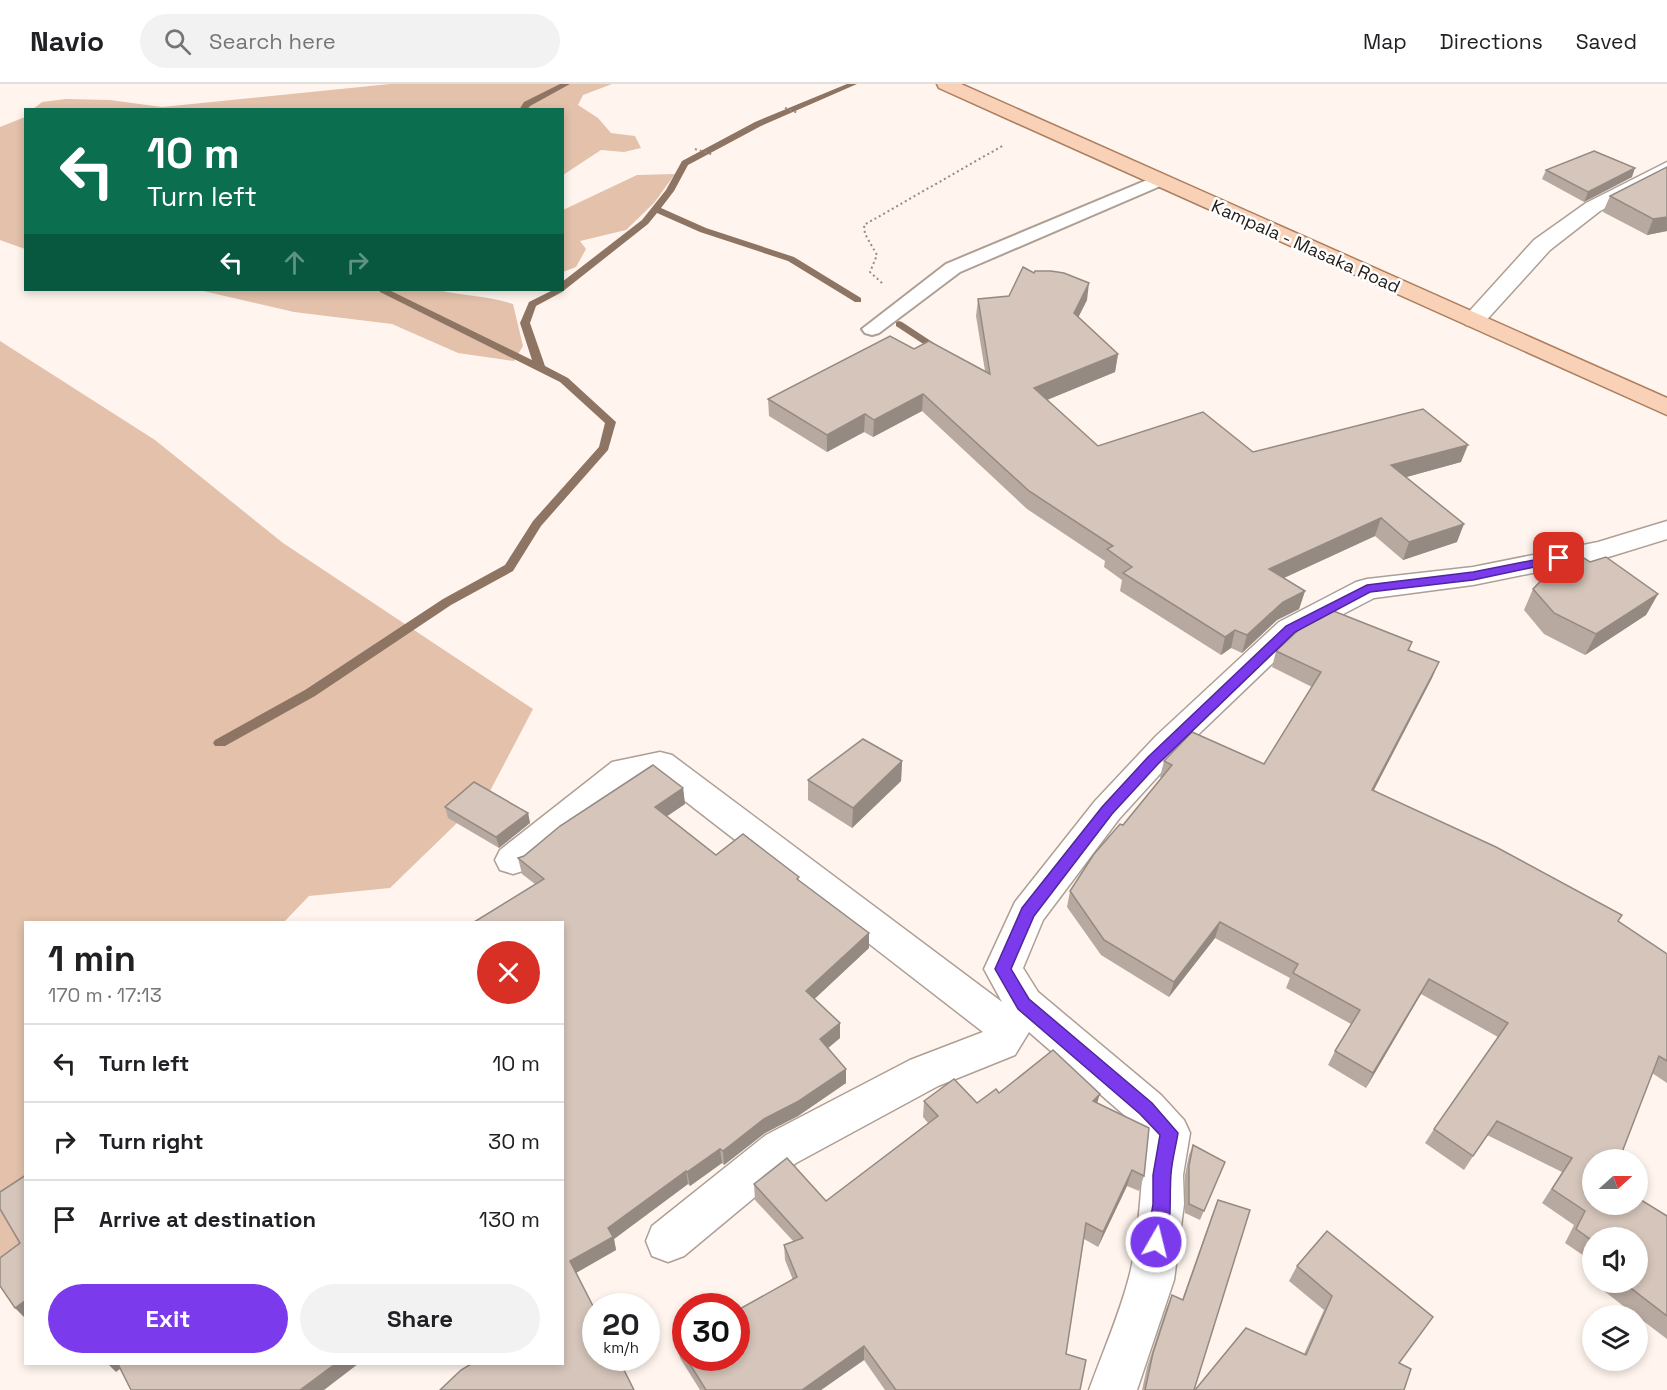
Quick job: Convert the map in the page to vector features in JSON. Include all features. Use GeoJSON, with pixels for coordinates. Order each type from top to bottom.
{"type":"FeatureCollection","features":[{"type":"Feature","properties":{"kind":"main road","name":"Kampala - Masaka Road"},"geometry":{"type":"LineString","coordinates":[[946,84],[1667,407]]}},
{"type":"Feature","properties":{"kind":"street"},"geometry":{"type":"LineString","coordinates":[[1474,320],[1542,245],[1593,207],[1667,168]]}},
{"type":"Feature","properties":{"kind":"street"},"geometry":{"type":"LineString","coordinates":[[668,1241],[781,1149],[924,1073],[1001,1043],[1016,1016],[1003,969],[1028,912],[1115,802],[1168,744],[1290,629],[1367,589],[1473,576],[1602,550],[1667,530]]}},
{"type":"Feature","properties":{"kind":"street"},"geometry":{"type":"LineString","coordinates":[[513,860],[624,771],[660,764],[702,794],[911,957],[1016,1016],[1146,1108],[1169,1133],[1162,1175],[1162,1204],[1151,1280],[1113,1390]]}},
{"type":"Feature","properties":{"kind":"lane"},"geometry":{"type":"LineString","coordinates":[[875,327],[953,268],[1159,180]]}},
{"type":"Feature","properties":{"kind":"path"},"geometry":{"type":"LineString","coordinates":[[785,108],[798,113]]}},
{"type":"Feature","properties":{"kind":"path"},"geometry":{"type":"LineString","coordinates":[[875,327],[886,307],[887,289],[870,272],[877,255],[865,234],[864,225],[1038,125]]}},
{"type":"Feature","properties":{"kind":"path"},"geometry":{"type":"LineString","coordinates":[[695,149],[714,155]]}},
{"type":"Feature","properties":{"kind":"shaded area"},"geometry":{"type":"Polygon","coordinates":[[[390,84],[612,84],[583,95],[578,105],[598,118],[611,133],[635,136],[641,148],[624,152],[601,150],[564,174],[564,108],[34,108],[42,102],[66,99],[110,100],[162,107],[390,84]]]}},
{"type":"Feature","properties":{"kind":"shaded area"},"geometry":{"type":"Polygon","coordinates":[[[24,117],[24,249],[0,240],[0,127],[24,117]]]}},
{"type":"Feature","properties":{"kind":"shaded area"},"geometry":{"type":"Polygon","coordinates":[[[675,174],[654,203],[626,230],[580,241],[586,249],[576,267],[564,272],[564,210],[637,175],[675,174]]]}},
{"type":"Feature","properties":{"kind":"shaded area"},"geometry":{"type":"Polygon","coordinates":[[[203,291],[443,291],[504,301],[513,304],[523,346],[514,361],[458,353],[392,324],[294,312],[203,291]]]}},
{"type":"Feature","properties":{"kind":"shaded area"},"geometry":{"type":"Polygon","coordinates":[[[0,341],[155,440],[283,543],[533,709],[490,791],[390,888],[309,896],[285,921],[24,921],[24,1252],[0,1275],[0,341]]]}},
{"type":"Feature","properties":{"kind":"building"},"geometry":{"type":"Polygon","coordinates":[[[1594,151],[1635,168],[1588,192],[1546,170],[1594,151]]]}},
{"type":"Feature","properties":{"kind":"building"},"geometry":{"type":"Polygon","coordinates":[[[1667,167],[1667,217],[1653,219],[1610,196],[1667,167]]]}},
{"type":"Feature","properties":{"kind":"building"},"geometry":{"type":"Polygon","coordinates":[[[1023,267],[1034,273],[1035,271],[1051,271],[1064,273],[1089,283],[1074,313],[1118,354],[1034,388],[1098,446],[1203,412],[1253,452],[1423,409],[1468,445],[1391,465],[1464,524],[1409,542],[1381,518],[1269,569],[1305,591],[1283,602],[1247,635],[1235,630],[1225,637],[1123,573],[1132,567],[1107,549],[1113,546],[1029,491],[923,394],[874,420],[865,414],[827,435],[768,399],[890,336],[914,349],[929,341],[990,374],[978,299],[1009,296],[1023,267]]]}},
{"type":"Feature","properties":{"kind":"building"},"geometry":{"type":"Polygon","coordinates":[[[1579,555],[1590,562],[1606,557],[1658,594],[1596,634],[1554,613],[1533,589],[1560,561],[1579,555]]]}},
{"type":"Feature","properties":{"kind":"building"},"geometry":{"type":"Polygon","coordinates":[[[1331,610],[1412,642],[1408,650],[1439,662],[1372,790],[1496,847],[1622,915],[1618,921],[1667,954],[1667,1061],[1659,1056],[1623,1149],[1582,1149],[1582,1209],[1552,1189],[1572,1158],[1497,1121],[1473,1156],[1434,1129],[1508,1023],[1429,979],[1373,1073],[1335,1051],[1360,1010],[1293,973],[1298,964],[1220,922],[1174,982],[1104,940],[1070,891],[1094,854],[1120,824],[1123,825],[1172,765],[1164,761],[1192,732],[1264,764],[1321,672],[1276,651],[1307,622],[1331,610]]]}},
{"type":"Feature","properties":{"kind":"building"},"geometry":{"type":"Polygon","coordinates":[[[863,739],[902,761],[853,808],[808,780],[863,739]]]}},
{"type":"Feature","properties":{"kind":"building"},"geometry":{"type":"Polygon","coordinates":[[[653,765],[683,788],[655,807],[716,855],[743,834],[799,877],[797,879],[869,933],[806,991],[840,1023],[820,1039],[846,1069],[797,1102],[764,1119],[723,1151],[720,1149],[686,1171],[608,1228],[613,1237],[570,1261],[586,1293],[582,1293],[582,1371],[624,1371],[634,1390],[440,1390],[469,1365],[564,1365],[564,921],[476,921],[544,879],[518,858],[524,856],[560,826],[653,765]]]}},
{"type":"Feature","properties":{"kind":"building"},"geometry":{"type":"Polygon","coordinates":[[[474,782],[528,813],[496,837],[445,807],[474,782]]]}},
{"type":"Feature","properties":{"kind":"building"},"geometry":{"type":"Polygon","coordinates":[[[1053,1050],[1100,1094],[1093,1101],[1149,1128],[1144,1176],[1132,1170],[1103,1232],[1086,1223],[1066,1354],[1086,1360],[1080,1390],[896,1390],[864,1346],[802,1390],[706,1390],[694,1371],[750,1371],[750,1303],[797,1277],[784,1245],[803,1238],[754,1184],[787,1158],[826,1201],[938,1116],[924,1101],[954,1079],[977,1103],[996,1089],[999,1093],[1053,1050]]]}},
{"type":"Feature","properties":{"kind":"building"},"geometry":{"type":"Polygon","coordinates":[[[1193,1145],[1225,1162],[1204,1211],[1189,1204],[1189,1166],[1193,1145]]]}},
{"type":"Feature","properties":{"kind":"building"},"geometry":{"type":"Polygon","coordinates":[[[24,1176],[24,1301],[15,1308],[0,1286],[0,1258],[20,1243],[0,1209],[0,1192],[24,1176]]]}},
{"type":"Feature","properties":{"kind":"building"},"geometry":{"type":"Polygon","coordinates":[[[1218,1200],[1250,1210],[1194,1390],[1145,1390],[1153,1353],[1172,1295],[1183,1300],[1218,1200]]]}},
{"type":"Feature","properties":{"kind":"building"},"geometry":{"type":"Polygon","coordinates":[[[1648,1204],[1667,1216],[1667,1316],[1637,1293],[1648,1293],[1648,1227],[1582,1227],[1582,1233],[1576,1229],[1583,1215],[1648,1215],[1648,1204]]]}},
{"type":"Feature","properties":{"kind":"building"},"geometry":{"type":"Polygon","coordinates":[[[1327,1231],[1433,1317],[1399,1363],[1411,1369],[1404,1390],[1195,1390],[1246,1328],[1306,1355],[1332,1296],[1297,1266],[1327,1231]]]}},
{"type":"Feature","properties":{"kind":"building"},"geometry":{"type":"Polygon","coordinates":[[[118,1365],[334,1365],[300,1390],[131,1390],[118,1365]]]}},
{"type":"Feature","properties":{"kind":"waterway"},"geometry":{"type":"LineString","coordinates":[[524,108],[527,104],[566,84]]}},
{"type":"Feature","properties":{"kind":"waterway"},"geometry":{"type":"LineString","coordinates":[[655,209],[670,191],[685,163],[758,124],[853,84]]}},
{"type":"Feature","properties":{"kind":"waterway"},"geometry":{"type":"LineString","coordinates":[[564,285],[645,222],[655,209]]}},
{"type":"Feature","properties":{"kind":"waterway"},"geometry":{"type":"LineString","coordinates":[[655,209],[703,230],[791,259],[858,300]]}},
{"type":"Feature","properties":{"kind":"waterway"},"geometry":{"type":"LineString","coordinates":[[220,743],[310,693],[447,602],[509,568],[537,524],[604,448],[611,422],[564,380],[385,291]]}},
{"type":"Feature","properties":{"kind":"waterway"},"geometry":{"type":"LineString","coordinates":[[540,368],[525,323],[532,304],[557,291]]}},
{"type":"Feature","properties":{"kind":"waterway"},"geometry":{"type":"LineString","coordinates":[[899,324],[941,351]]}},
{"type":"Feature","properties":{"kind":"route"},"geometry":{"type":"LineString","coordinates":[[1156,1242],[1162,1204],[1162,1175],[1169,1133],[1146,1108],[1024,1004],[1003,969],[1028,912],[1107,810],[1168,744],[1290,629],[1367,589],[1473,576],[1559,558]]}}]}
